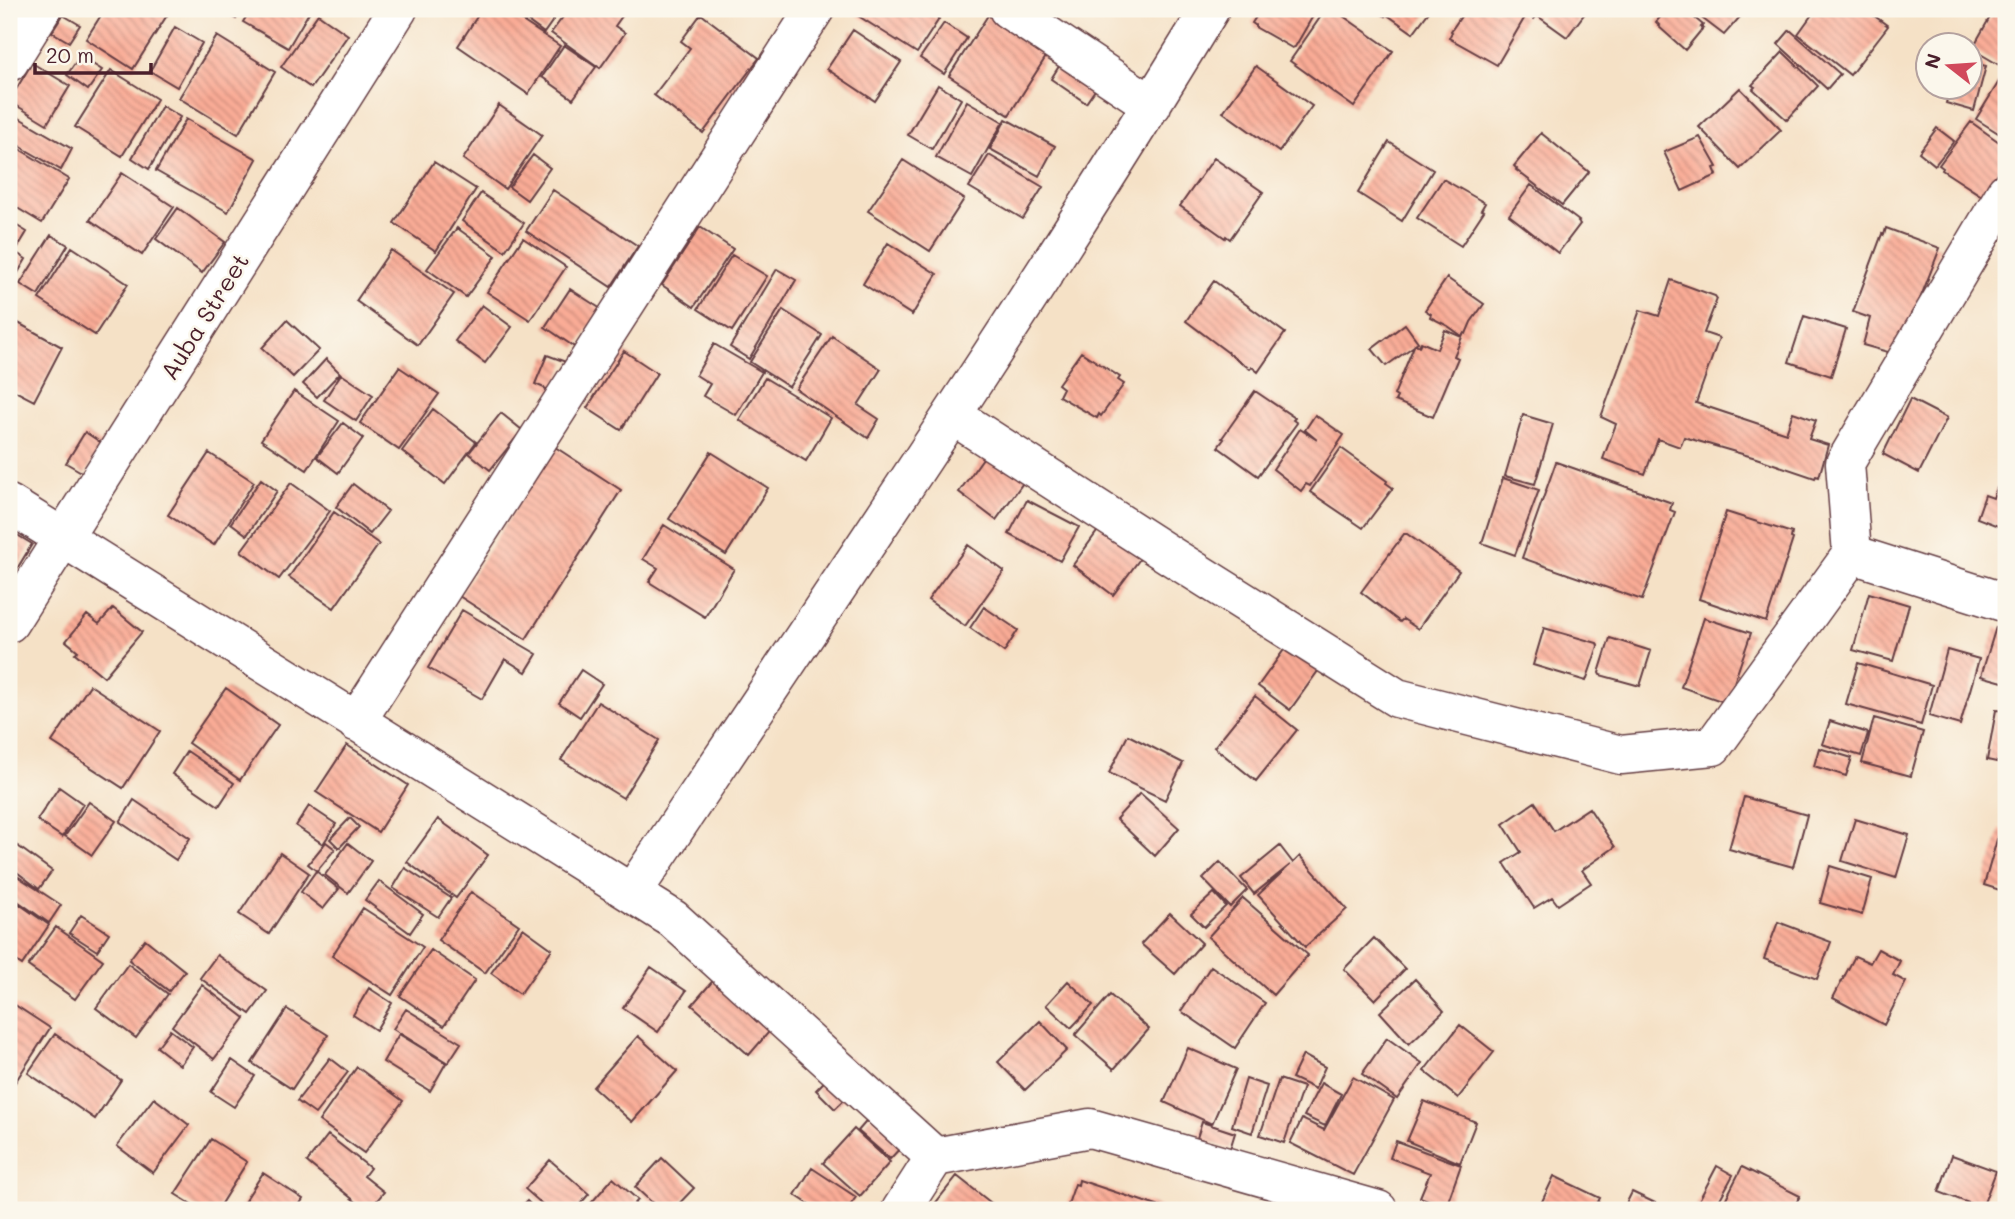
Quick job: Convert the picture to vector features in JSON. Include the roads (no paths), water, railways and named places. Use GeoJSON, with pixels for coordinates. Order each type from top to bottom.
{"type":"FeatureCollection","features":[{"type":"Feature","properties":{"kind":"street"},"geometry":{"type":"LineString","coordinates":[[9,62],[42,9]]}},
{"type":"Feature","properties":{"kind":"street","name":"Auba Street"},"geometry":{"type":"LineString","coordinates":[[9,623],[398,9]]}},
{"type":"Feature","properties":{"kind":"street"},"geometry":{"type":"LineString","coordinates":[[356,722],[815,9]]}},
{"type":"Feature","properties":{"kind":"street"},"geometry":{"type":"LineString","coordinates":[[1008,9],[1152,105]]}},
{"type":"Feature","properties":{"kind":"street"},"geometry":{"type":"LineString","coordinates":[[632,893],[952,415],[1152,105],[1210,9]]}},
{"type":"Feature","properties":{"kind":"street"},"geometry":{"type":"LineString","coordinates":[[952,415],[1397,698],[1622,755],[1713,746],[1852,554],[1845,463],[2006,192]]}},
{"type":"Feature","properties":{"kind":"street"},"geometry":{"type":"LineString","coordinates":[[9,504],[673,919],[935,1157]]}},
{"type":"Feature","properties":{"kind":"street"},"geometry":{"type":"LineString","coordinates":[[1852,554],[2006,604]]}},
{"type":"Feature","properties":{"kind":"street"},"geometry":{"type":"LineString","coordinates":[[901,1210],[935,1157],[1090,1128],[1378,1210]]}}]}
